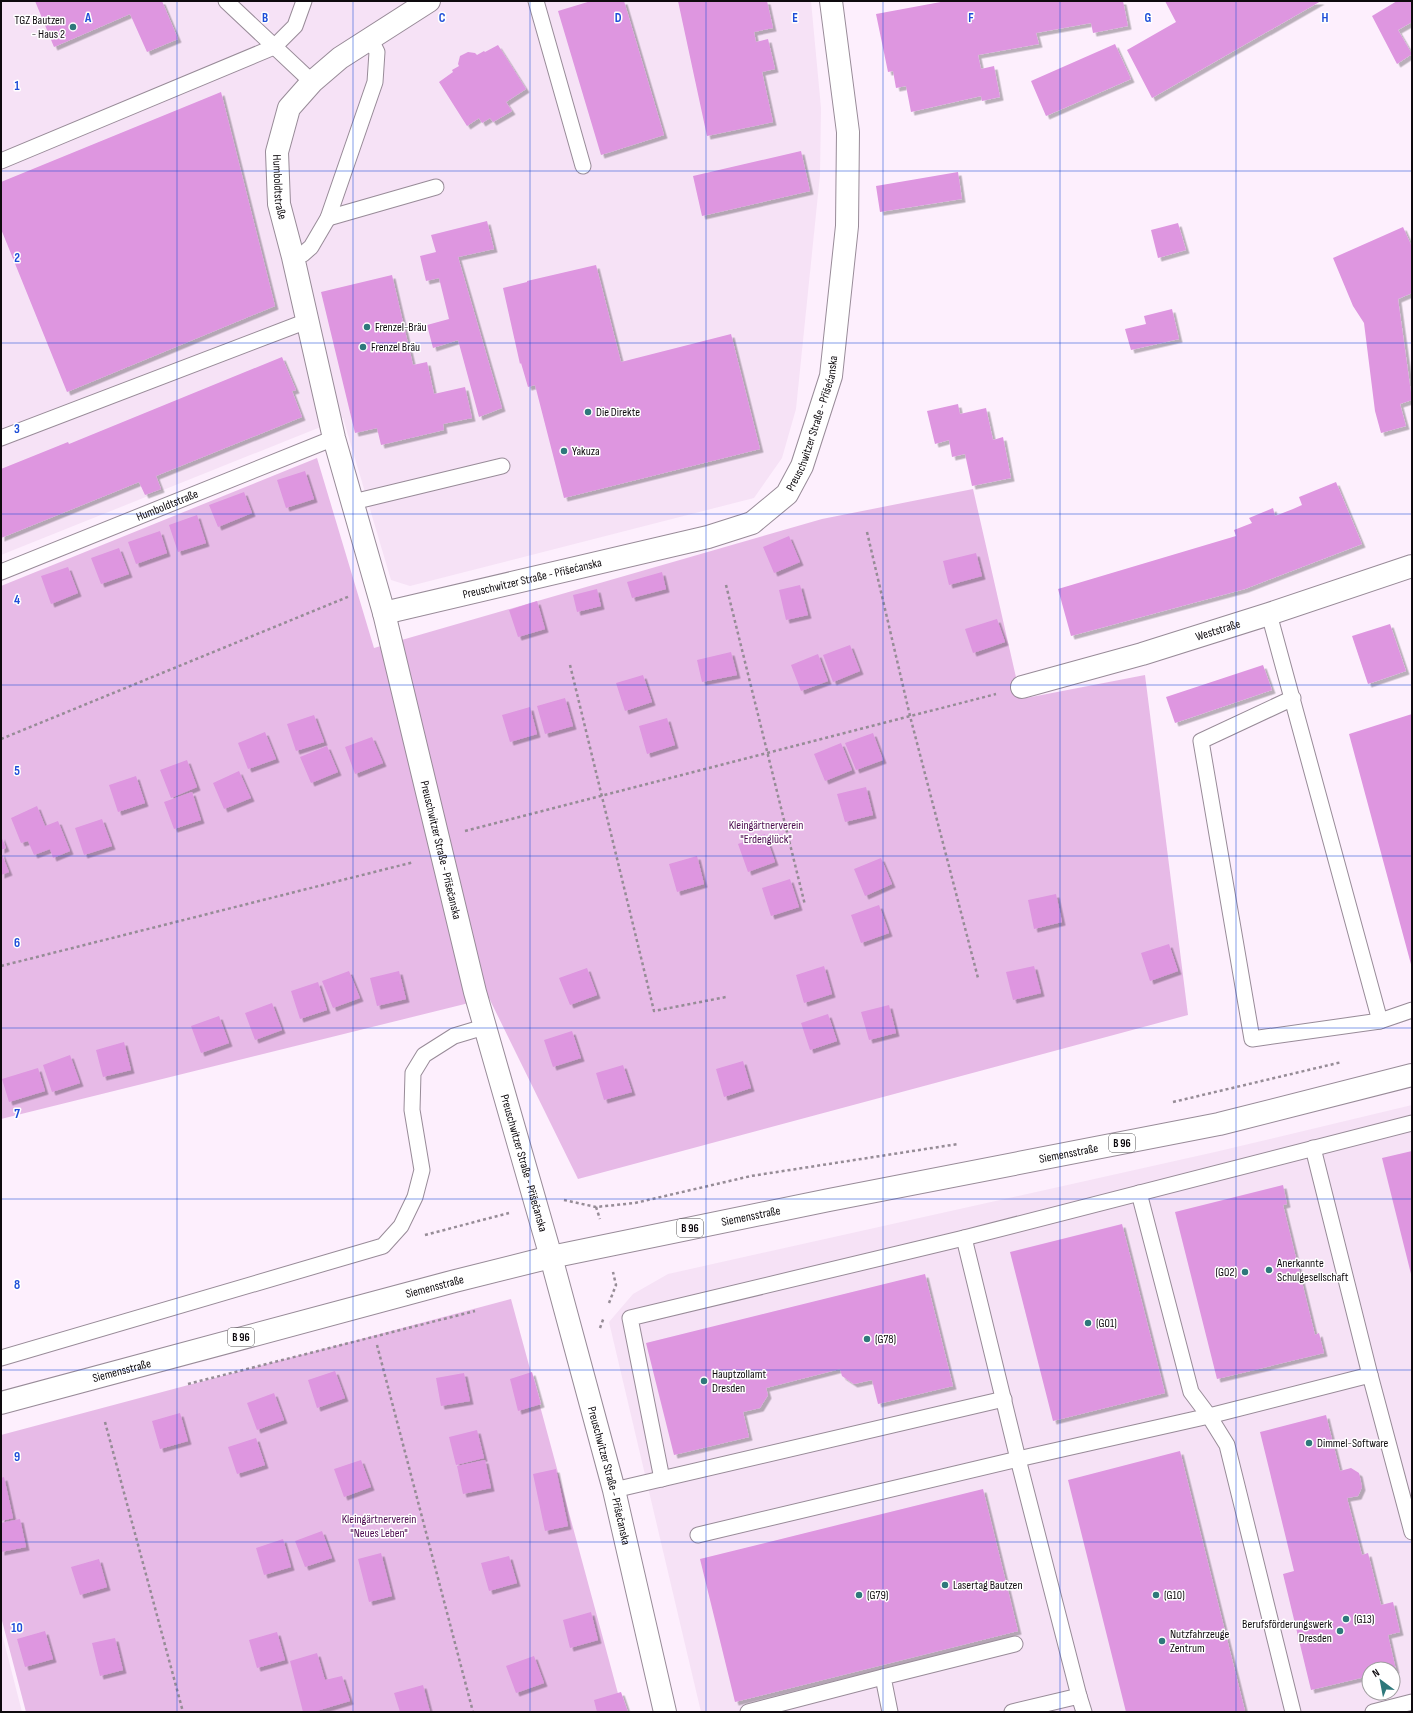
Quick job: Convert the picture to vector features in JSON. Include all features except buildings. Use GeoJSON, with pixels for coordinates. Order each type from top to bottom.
{"type":"FeatureCollection","features":[{"type":"Feature","properties":{"kind":"street","name":"Humboldtstraße"},"geometry":{"type":"LineString","coordinates":[[384,613],[334,438],[280,204],[277,152],[289,108],[312,82],[340,58],[429,1]]}},
{"type":"Feature","properties":{"kind":"street","name":"Preuschwitzer Straße - Přišećanska"},"geometry":{"type":"LineString","coordinates":[[384,613],[708,537],[752,523],[787,494],[802,466],[831,376],[847,226],[848,132],[831,1]]}},
{"type":"Feature","properties":{"kind":"street","name":"Weststraße"},"geometry":{"type":"LineString","coordinates":[[1022,687],[1142,654],[1270,614],[1412,566]]}},
{"type":"Feature","properties":{"kind":"street","name":"Preuschwitzer Straße - Přišečanska"},"geometry":{"type":"LineString","coordinates":[[384,613],[484,1027],[551,1257],[614,1490],[666,1712]]}},
{"type":"Feature","properties":{"kind":"street","name":"Siemensstraße"},"geometry":{"type":"LineString","coordinates":[[1,1403],[455,1280],[551,1257],[829,1200],[1219,1124],[1412,1075]]}},
{"type":"Feature","properties":{"kind":"lane"},"geometry":{"type":"LineString","coordinates":[[226,1],[312,82]]}},
{"type":"Feature","properties":{"kind":"lane"},"geometry":{"type":"LineString","coordinates":[[1,161],[274,46],[295,26],[304,1]]}},
{"type":"Feature","properties":{"kind":"lane"},"geometry":{"type":"LineString","coordinates":[[536,1],[583,166]]}},
{"type":"Feature","properties":{"kind":"lane"},"geometry":{"type":"LineString","coordinates":[[293,257],[303,254],[311,247],[328,218],[375,82],[377,52],[370,38]]}},
{"type":"Feature","properties":{"kind":"lane"},"geometry":{"type":"LineString","coordinates":[[328,218],[436,187]]}},
{"type":"Feature","properties":{"kind":"lane"},"geometry":{"type":"LineString","coordinates":[[1,438],[307,321]]}},
{"type":"Feature","properties":{"kind":"lane","name":"Humboldtstraße"},"geometry":{"type":"LineString","coordinates":[[1,572],[334,438]]}},
{"type":"Feature","properties":{"kind":"lane"},"geometry":{"type":"LineString","coordinates":[[353,502],[502,466]]}},
{"type":"Feature","properties":{"kind":"lane"},"geometry":{"type":"LineString","coordinates":[[1270,614],[1380,1021]]}},
{"type":"Feature","properties":{"kind":"lane"},"geometry":{"type":"LineString","coordinates":[[1292,698],[1201,741],[1252,1039],[1380,1021],[1412,1010]]}},
{"type":"Feature","properties":{"kind":"lane"},"geometry":{"type":"LineString","coordinates":[[1,1358],[383,1246],[401,1226],[415,1197],[422,1170],[412,1110],[413,1073],[424,1055],[454,1036],[484,1027]]}},
{"type":"Feature","properties":{"kind":"lane"},"geometry":{"type":"LineString","coordinates":[[662,1479],[630,1318],[964,1238],[1412,1122]]}},
{"type":"Feature","properties":{"kind":"lane"},"geometry":{"type":"LineString","coordinates":[[1313,1148],[1370,1375],[1412,1532]]}},
{"type":"Feature","properties":{"kind":"lane"},"geometry":{"type":"LineString","coordinates":[[1139,1193],[1191,1392],[1227,1444],[1293,1712]]}},
{"type":"Feature","properties":{"kind":"lane"},"geometry":{"type":"LineString","coordinates":[[964,1238],[1018,1459],[1084,1712]]}},
{"type":"Feature","properties":{"kind":"lane"},"geometry":{"type":"LineString","coordinates":[[698,1535],[1018,1459],[1209,1416],[1370,1375]]}},
{"type":"Feature","properties":{"kind":"lane"},"geometry":{"type":"LineString","coordinates":[[614,1490],[1004,1399]]}},
{"type":"Feature","properties":{"kind":"lane"},"geometry":{"type":"LineString","coordinates":[[748,1712],[1015,1644]]}},
{"type":"Feature","properties":{"kind":"lane"},"geometry":{"type":"LineString","coordinates":[[883,1677],[890,1712]]}},
{"type":"Feature","properties":{"kind":"lane"},"geometry":{"type":"LineString","coordinates":[[1012,1712],[1079,1696]]}},
{"type":"Feature","properties":{"kind":"lane"},"geometry":{"type":"LineString","coordinates":[[1373,1712],[1412,1702]]}},
{"type":"Feature","properties":{"kind":"path"},"geometry":{"type":"LineString","coordinates":[[867,532],[910,716],[978,978]]}},
{"type":"Feature","properties":{"kind":"path"},"geometry":{"type":"LineString","coordinates":[[1,739],[376,585]]}},
{"type":"Feature","properties":{"kind":"path"},"geometry":{"type":"LineString","coordinates":[[726,585],[805,905]]}},
{"type":"Feature","properties":{"kind":"path"},"geometry":{"type":"LineString","coordinates":[[570,666],[654,1011],[726,996]]}},
{"type":"Feature","properties":{"kind":"path"},"geometry":{"type":"LineString","coordinates":[[1,966],[440,846],[602,796],[1022,687]]}},
{"type":"Feature","properties":{"kind":"path"},"geometry":{"type":"LineString","coordinates":[[1170,1103],[1344,1061]]}},
{"type":"Feature","properties":{"kind":"path"},"geometry":{"type":"LineString","coordinates":[[560,1199],[596,1207],[635,1203],[751,1176],[963,1144]]}},
{"type":"Feature","properties":{"kind":"path"},"geometry":{"type":"LineString","coordinates":[[424,1235],[494,1217]]}},
{"type":"Feature","properties":{"kind":"path"},"geometry":{"type":"LineString","coordinates":[[185,1385],[475,1311]]}},
{"type":"Feature","properties":{"kind":"path"},"geometry":{"type":"LineString","coordinates":[[377,1345],[473,1712]]}},
{"type":"Feature","properties":{"kind":"path"},"geometry":{"type":"LineString","coordinates":[[105,1422],[183,1712]]}},
{"type":"Feature","properties":{"kind":"shaded area"},"geometry":{"type":"Polygon","coordinates":[[[1,1],[811,1],[821,108],[820,175],[796,409],[782,458],[754,498],[410,586],[391,580],[343,418],[1,555],[1,1]]]}},
{"type":"Feature","properties":{"kind":"shaded area"},"geometry":{"type":"Polygon","coordinates":[[[1412,1105],[1412,1712],[701,1712],[609,1322],[633,1294],[668,1274],[1215,1152],[1412,1105]]]}},
{"type":"Feature","properties":{"kind":"shaded area"},"geometry":{"type":"Polygon","coordinates":[[[1,1630],[22,1712],[1,1712],[1,1630]]]}},
{"type":"Feature","properties":{"kind":"green space","name":"Kleingärtnerverein \"Erdenglück\""},"geometry":{"type":"Polygon","coordinates":[[[317,458],[374,648],[822,519],[973,489],[1021,699],[1145,675],[1188,1015],[578,1179],[489,998],[1,1119],[1,586],[317,458]]]}},
{"type":"Feature","properties":{"kind":"green space","name":"Kleingärtnerverein \"Neues Leben\""},"geometry":{"type":"Polygon","coordinates":[[[511,1299],[623,1712],[26,1712],[1,1617],[1,1435],[511,1299]]]}},
{"type":"Feature","properties":{"kind":"place","name":"TGZ Bautzen - Haus 2"},"geometry":{"type":"Point","coordinates":[73,27]}},
{"type":"Feature","properties":{"kind":"place","name":"Frenzel-Bräu"},"geometry":{"type":"Point","coordinates":[367,327]}},
{"type":"Feature","properties":{"kind":"place","name":"Frenzel Bräu"},"geometry":{"type":"Point","coordinates":[363,347]}},
{"type":"Feature","properties":{"kind":"place","name":"Die Direkte"},"geometry":{"type":"Point","coordinates":[588,412]}},
{"type":"Feature","properties":{"kind":"place","name":"Yakuza"},"geometry":{"type":"Point","coordinates":[564,451]}},
{"type":"Feature","properties":{"kind":"place","name":"Anerkannte Schulgesellschaft"},"geometry":{"type":"Point","coordinates":[1269,1270]}},
{"type":"Feature","properties":{"kind":"place","name":"(G02)"},"geometry":{"type":"Point","coordinates":[1245,1272]}},
{"type":"Feature","properties":{"kind":"place","name":"(G01)"},"geometry":{"type":"Point","coordinates":[1088,1323]}},
{"type":"Feature","properties":{"kind":"place","name":"(G78)"},"geometry":{"type":"Point","coordinates":[867,1339]}},
{"type":"Feature","properties":{"kind":"place","name":"Hauptzollamt Dresden"},"geometry":{"type":"Point","coordinates":[704,1381]}},
{"type":"Feature","properties":{"kind":"place","name":"Dimmel-Software"},"geometry":{"type":"Point","coordinates":[1309,1443]}},
{"type":"Feature","properties":{"kind":"place","name":"Lasertag Bautzen"},"geometry":{"type":"Point","coordinates":[945,1585]}},
{"type":"Feature","properties":{"kind":"place","name":"(G79)"},"geometry":{"type":"Point","coordinates":[859,1595]}},
{"type":"Feature","properties":{"kind":"place","name":"(G10)"},"geometry":{"type":"Point","coordinates":[1156,1595]}},
{"type":"Feature","properties":{"kind":"place","name":"(G13)"},"geometry":{"type":"Point","coordinates":[1346,1619]}},
{"type":"Feature","properties":{"kind":"place","name":"Berufsförderungswerk Dresden"},"geometry":{"type":"Point","coordinates":[1340,1631]}},
{"type":"Feature","properties":{"kind":"place","name":"Nutzfahrzeuge Zentrum"},"geometry":{"type":"Point","coordinates":[1162,1641]}}]}
